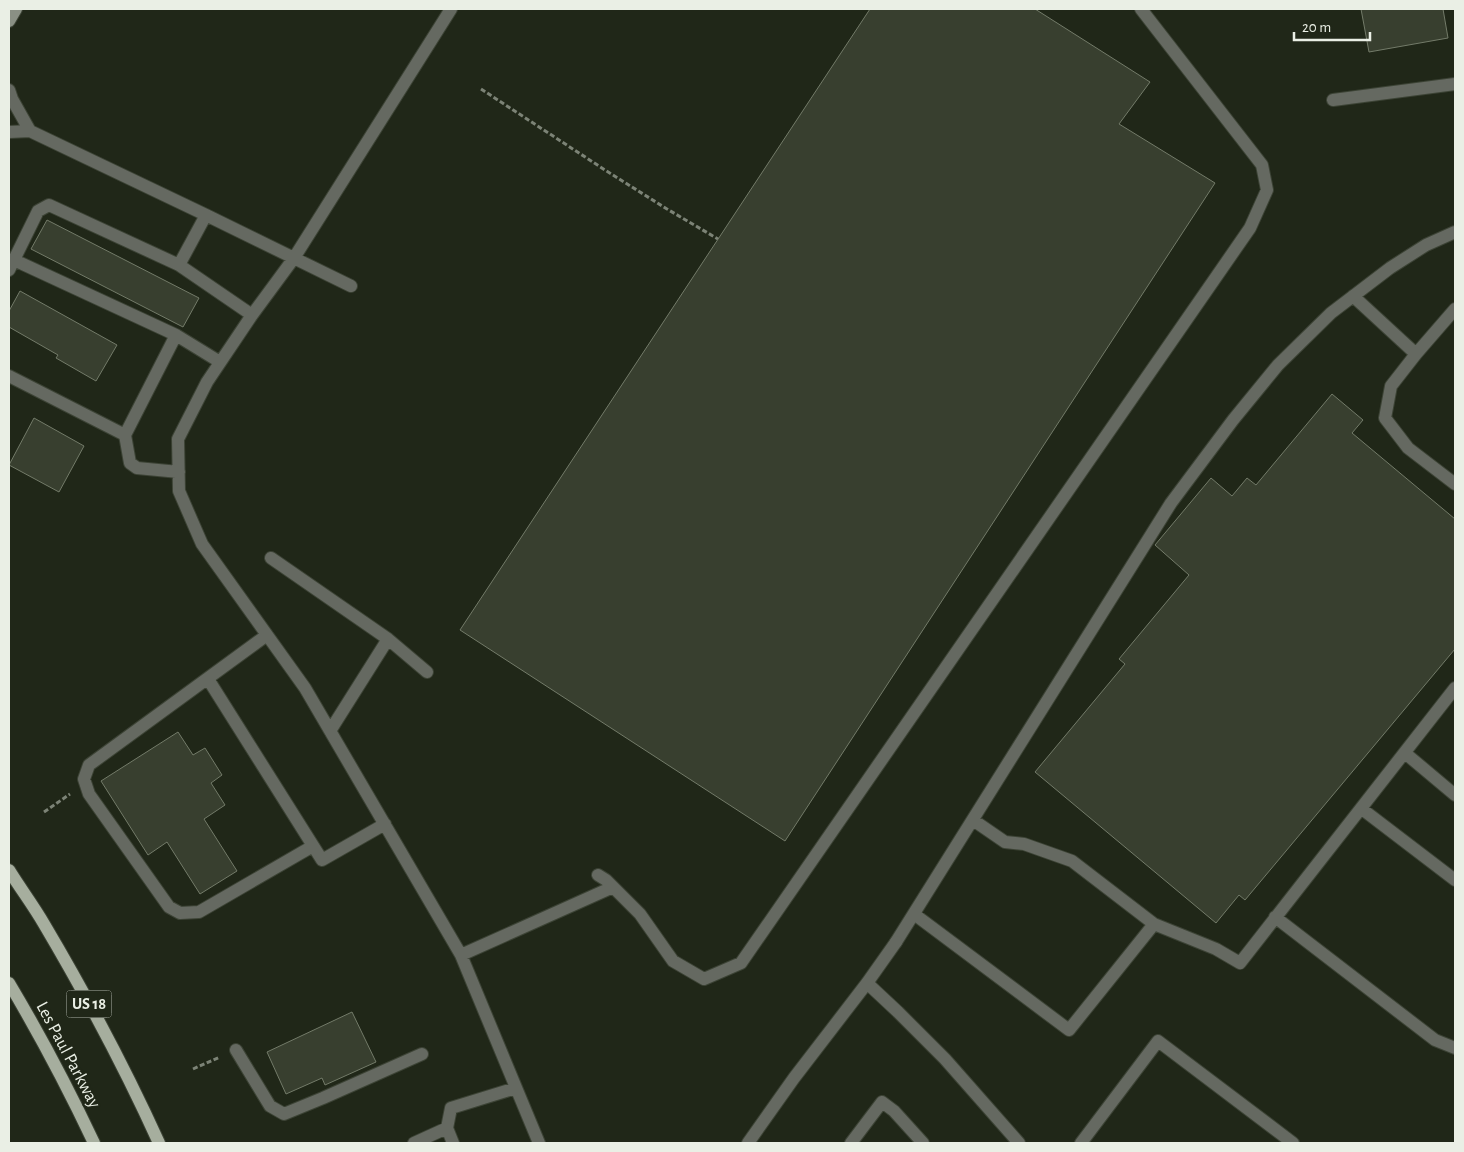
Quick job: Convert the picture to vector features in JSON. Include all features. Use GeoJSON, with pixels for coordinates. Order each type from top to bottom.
{"type":"FeatureCollection","features":[{"type":"Feature","properties":{"kind":"main road"},"geometry":{"type":"LineString","coordinates":[[9,21],[16,9]]}},
{"type":"Feature","properties":{"kind":"main road","name":"US 18"},"geometry":{"type":"LineString","coordinates":[[9,870],[44,923],[98,1018],[142,1104],[159,1143]]}},
{"type":"Feature","properties":{"kind":"main road","name":"Les Paul Parkway"},"geometry":{"type":"LineString","coordinates":[[9,983],[35,1027],[94,1143]]}},
{"type":"Feature","properties":{"kind":"street"},"geometry":{"type":"LineString","coordinates":[[451,9],[294,258],[252,315],[207,382],[178,439],[179,491],[202,544],[305,688],[461,955],[540,1143]]}},
{"type":"Feature","properties":{"kind":"street"},"geometry":{"type":"LineString","coordinates":[[598,875],[606,880],[640,914],[673,961],[680,966],[704,979],[741,963],[1250,228],[1267,190],[1262,165],[1141,9]]}},
{"type":"Feature","properties":{"kind":"street"},"geometry":{"type":"LineString","coordinates":[[1333,100],[1455,84]]}},
{"type":"Feature","properties":{"kind":"street"},"geometry":{"type":"LineString","coordinates":[[9,90],[30,131]]}},
{"type":"Feature","properties":{"kind":"street"},"geometry":{"type":"LineString","coordinates":[[9,132],[30,131],[351,286]]}},
{"type":"Feature","properties":{"kind":"street"},"geometry":{"type":"LineString","coordinates":[[220,362],[176,335],[11,265],[38,211],[49,205],[179,265],[252,315]]}},
{"type":"Feature","properties":{"kind":"street"},"geometry":{"type":"LineString","coordinates":[[179,265],[206,215]]}},
{"type":"Feature","properties":{"kind":"street"},"geometry":{"type":"LineString","coordinates":[[748,1143],[896,942],[1171,503],[1234,420],[1278,365],[1331,313],[1390,268],[1426,245],[1455,232]]}},
{"type":"Feature","properties":{"kind":"street"},"geometry":{"type":"LineString","coordinates":[[1353,296],[1416,354]]}},
{"type":"Feature","properties":{"kind":"street"},"geometry":{"type":"LineString","coordinates":[[1455,309],[1391,386],[1385,418],[1408,448],[1455,484]]}},
{"type":"Feature","properties":{"kind":"street"},"geometry":{"type":"LineString","coordinates":[[176,335],[125,435],[130,463],[137,468],[179,472]]}},
{"type":"Feature","properties":{"kind":"street"},"geometry":{"type":"LineString","coordinates":[[9,376],[125,435]]}},
{"type":"Feature","properties":{"kind":"street"},"geometry":{"type":"LineString","coordinates":[[271,558],[388,639],[427,672]]}},
{"type":"Feature","properties":{"kind":"street"},"geometry":{"type":"LineString","coordinates":[[267,635],[89,765],[84,779],[89,794],[169,907],[180,913],[199,912],[313,846]]}},
{"type":"Feature","properties":{"kind":"street"},"geometry":{"type":"LineString","coordinates":[[330,731],[388,639]]}},
{"type":"Feature","properties":{"kind":"street"},"geometry":{"type":"LineString","coordinates":[[208,679],[322,860],[385,824]]}},
{"type":"Feature","properties":{"kind":"street"},"geometry":{"type":"LineString","coordinates":[[973,820],[1005,842],[1024,844],[1072,861],[1154,924],[1216,949],[1240,963],[1455,688]]}},
{"type":"Feature","properties":{"kind":"street"},"geometry":{"type":"LineString","coordinates":[[1405,754],[1455,795]]}},
{"type":"Feature","properties":{"kind":"street"},"geometry":{"type":"LineString","coordinates":[[1362,809],[1455,880]]}},
{"type":"Feature","properties":{"kind":"street"},"geometry":{"type":"LineString","coordinates":[[461,955],[613,887]]}},
{"type":"Feature","properties":{"kind":"street"},"geometry":{"type":"LineString","coordinates":[[914,914],[1069,1030],[1154,924]]}},
{"type":"Feature","properties":{"kind":"street"},"geometry":{"type":"LineString","coordinates":[[1275,917],[1435,1040],[1455,1048]]}},
{"type":"Feature","properties":{"kind":"street"},"geometry":{"type":"LineString","coordinates":[[867,983],[945,1059],[1019,1143]]}},
{"type":"Feature","properties":{"kind":"street"},"geometry":{"type":"LineString","coordinates":[[1081,1143],[1158,1041],[1293,1143]]}},
{"type":"Feature","properties":{"kind":"street"},"geometry":{"type":"LineString","coordinates":[[236,1050],[270,1106],[284,1114],[316,1102],[422,1054]]}},
{"type":"Feature","properties":{"kind":"street"},"geometry":{"type":"LineString","coordinates":[[454,1143],[447,1128],[451,1108],[516,1088]]}},
{"type":"Feature","properties":{"kind":"street"},"geometry":{"type":"LineString","coordinates":[[851,1143],[882,1102],[894,1111],[923,1143]]}},
{"type":"Feature","properties":{"kind":"street"},"geometry":{"type":"LineString","coordinates":[[414,1143],[447,1128]]}},
{"type":"Feature","properties":{"kind":"path"},"geometry":{"type":"LineString","coordinates":[[481,89],[651,199],[718,239]]}},
{"type":"Feature","properties":{"kind":"path"},"geometry":{"type":"LineString","coordinates":[[44,812],[73,792]]}},
{"type":"Feature","properties":{"kind":"path"},"geometry":{"type":"LineString","coordinates":[[193,1069],[222,1056]]}},
{"type":"Feature","properties":{"kind":"building"},"geometry":{"type":"Polygon","coordinates":[[[870,9],[1035,9],[1150,82],[1119,124],[1215,183],[785,841],[460,630],[870,9]]]}},
{"type":"Feature","properties":{"kind":"building"},"geometry":{"type":"Polygon","coordinates":[[[1361,9],[1443,9],[1448,38],[1369,52],[1361,9]]]}},
{"type":"Feature","properties":{"kind":"building"},"geometry":{"type":"Polygon","coordinates":[[[47,220],[199,298],[183,327],[31,249],[47,220]]]}},
{"type":"Feature","properties":{"kind":"building"},"geometry":{"type":"Polygon","coordinates":[[[20,291],[117,345],[96,381],[56,358],[58,355],[9,327],[9,311],[20,291]]]}},
{"type":"Feature","properties":{"kind":"building"},"geometry":{"type":"Polygon","coordinates":[[[1332,394],[1363,420],[1352,433],[1455,519],[1455,649],[1245,900],[1239,895],[1216,923],[1035,772],[1125,664],[1119,659],[1189,575],[1155,545],[1211,478],[1232,496],[1247,478],[1256,485],[1332,394]]]}},
{"type":"Feature","properties":{"kind":"building"},"geometry":{"type":"Polygon","coordinates":[[[34,418],[84,446],[59,492],[9,465],[34,418]]]}},
{"type":"Feature","properties":{"kind":"building"},"geometry":{"type":"Polygon","coordinates":[[[178,732],[193,755],[205,748],[222,775],[211,783],[225,805],[204,819],[237,871],[200,894],[167,842],[148,855],[101,781],[178,732]]]}},
{"type":"Feature","properties":{"kind":"building"},"geometry":{"type":"Polygon","coordinates":[[[352,1012],[376,1062],[325,1085],[322,1078],[286,1094],[267,1052],[352,1012]]]}}]}
